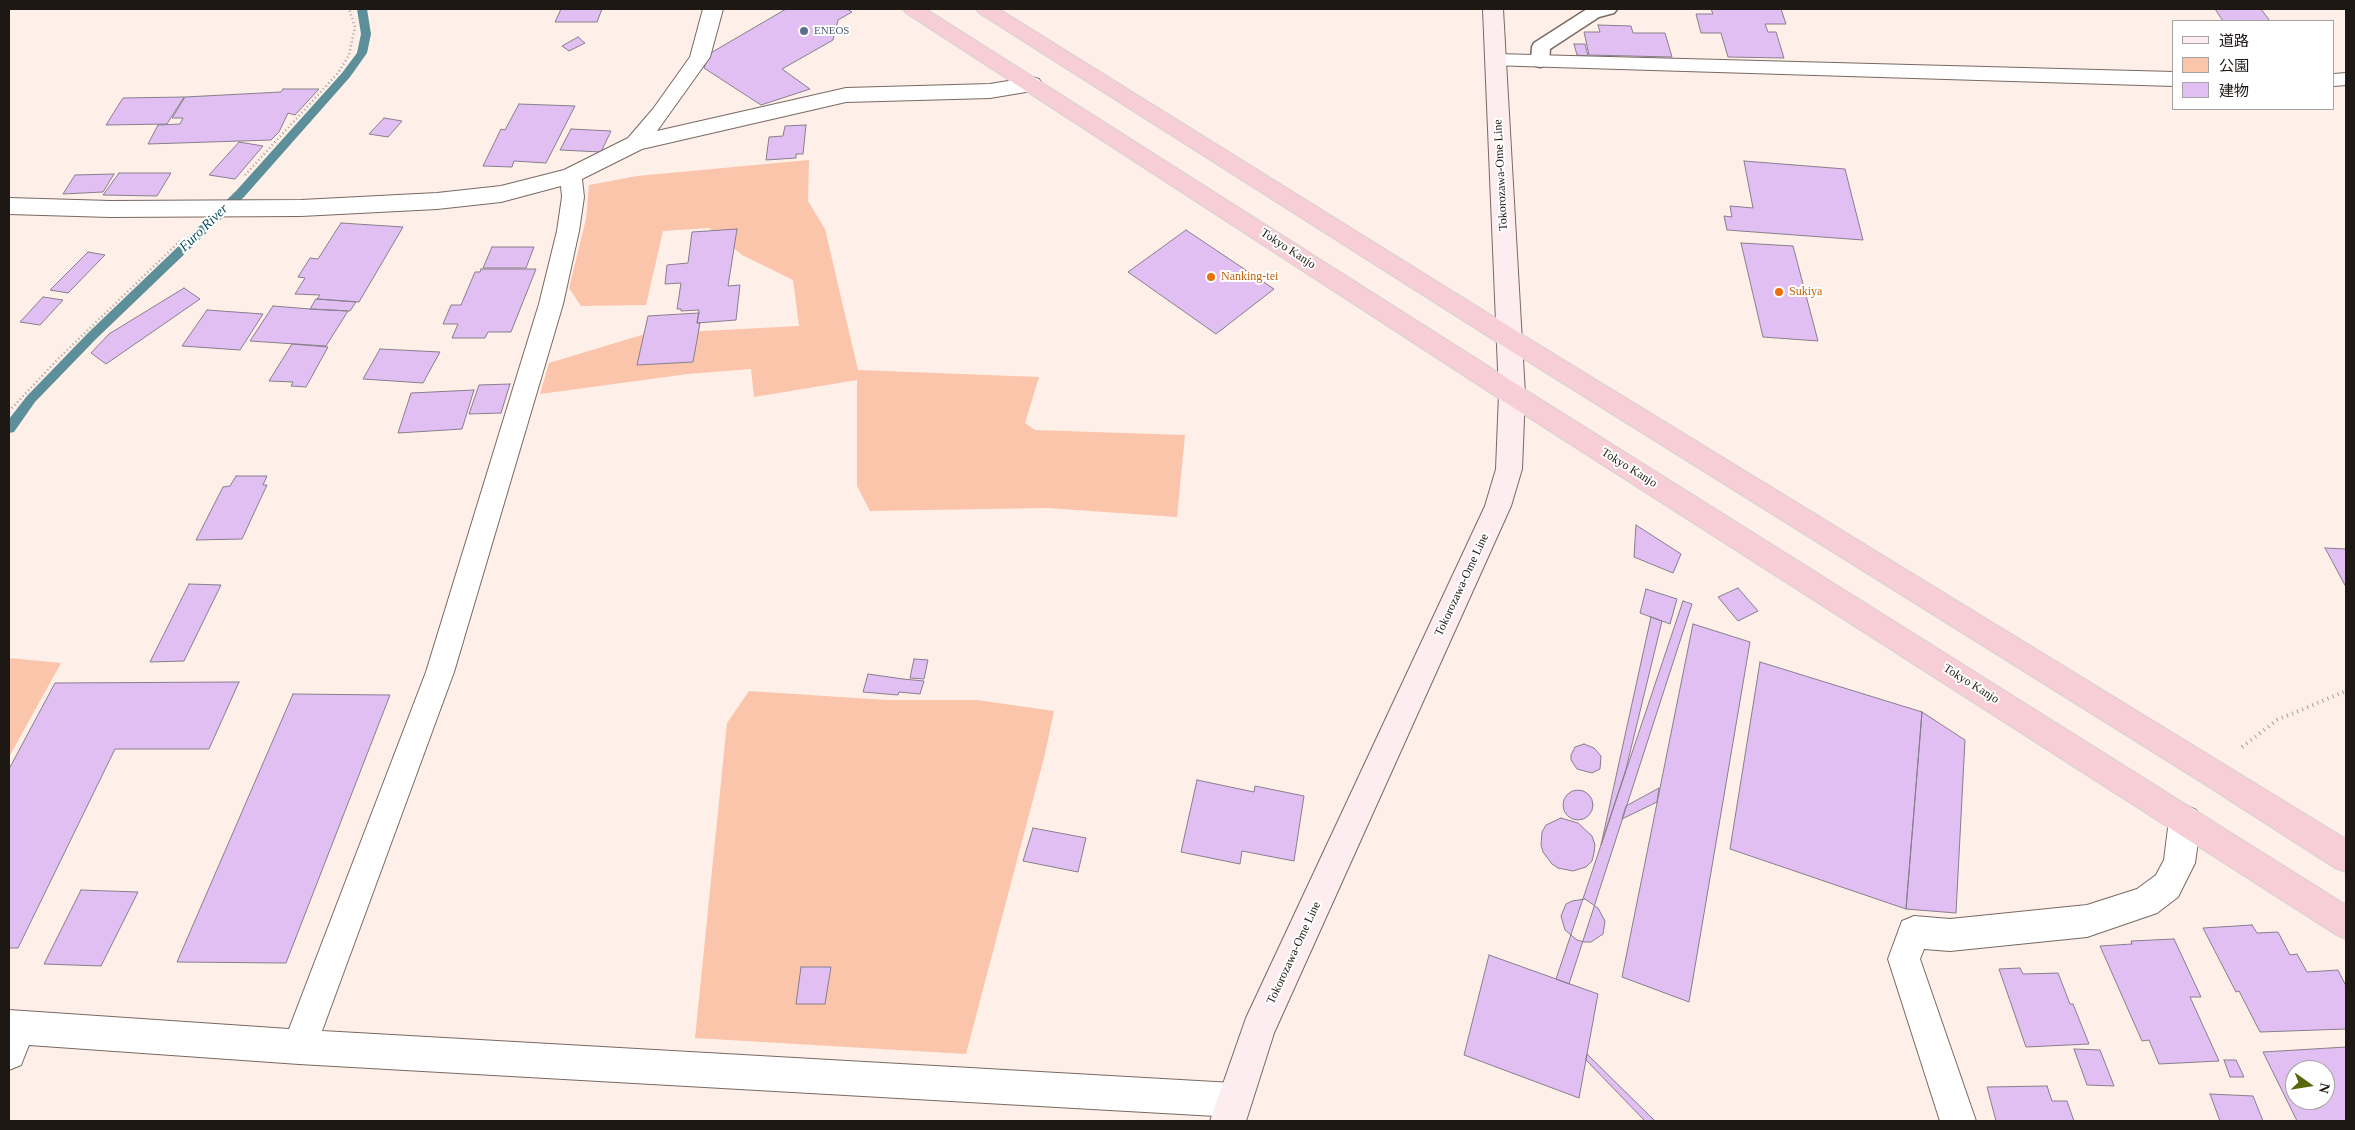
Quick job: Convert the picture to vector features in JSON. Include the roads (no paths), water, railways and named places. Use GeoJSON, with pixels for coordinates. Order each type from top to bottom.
{"type":"FeatureCollection","features":[{"type":"Feature","properties":{"kind":"highway","name":"Tokyo Kanjo"},"geometry":{"type":"LineString","coordinates":[[913,9],[1512,394],[2346,923]]}},
{"type":"Feature","properties":{"kind":"highway"},"geometry":{"type":"LineString","coordinates":[[986,9],[1509,338],[2212,772],[2346,858]]}},
{"type":"Feature","properties":{"kind":"main road","name":"Tokorozawa-Ome Line"},"geometry":{"type":"LineString","coordinates":[[1230,1111],[1258,1030],[1498,506],[1509,469],[1512,433],[1512,394],[1493,9]]}},
{"type":"Feature","properties":{"kind":"street"},"geometry":{"type":"LineString","coordinates":[[636,143],[660,114],[700,58],[712,9]]}},
{"type":"Feature","properties":{"kind":"street"},"geometry":{"type":"LineString","coordinates":[[1496,60],[2172,79]]}},
{"type":"Feature","properties":{"kind":"street"},"geometry":{"type":"LineString","coordinates":[[9,206],[214,209],[300,208],[437,201],[501,194],[571,176],[636,143],[770,114],[846,95],[990,91],[1032,84]]}},
{"type":"Feature","properties":{"kind":"street"},"geometry":{"type":"LineString","coordinates":[[299,1046],[440,672],[551,304],[574,197],[571,176]]}},
{"type":"Feature","properties":{"kind":"street"},"geometry":{"type":"LineString","coordinates":[[1958,1121],[1904,959],[1914,932],[1950,935],[2087,921],[2146,902],[2168,886],[2179,863],[2185,820]]}},
{"type":"Feature","properties":{"kind":"street"},"geometry":{"type":"LineString","coordinates":[[12,1036],[299,1046],[1230,1111]]}},
{"type":"Feature","properties":{"kind":"lane"},"geometry":{"type":"LineString","coordinates":[[1540,61],[1541,47],[1594,13],[1608,9]]}},
{"type":"Feature","properties":{"kind":"waterway","name":"Furo River"},"geometry":{"type":"LineString","coordinates":[[9,428],[31,399],[92,336],[240,194],[346,75],[362,53],[366,34],[362,9]]}},
{"type":"Feature","properties":{"kind":"place","name":"ENEOS"},"geometry":{"type":"Point","coordinates":[804,31]}},
{"type":"Feature","properties":{"kind":"place","name":"Nanking-tei"},"geometry":{"type":"Point","coordinates":[1211,277]}},
{"type":"Feature","properties":{"kind":"place","name":"Sukiya"},"geometry":{"type":"Point","coordinates":[1779,292]}}]}
